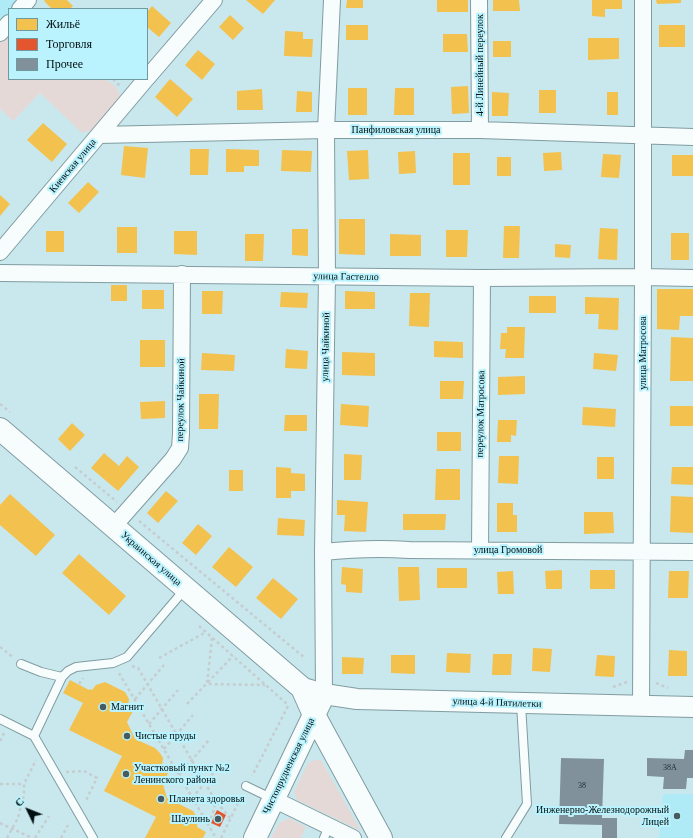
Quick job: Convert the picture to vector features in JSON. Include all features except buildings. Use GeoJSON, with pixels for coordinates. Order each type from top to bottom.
{"type":"FeatureCollection","features":[{"type":"Feature","properties":{"kind":"main road","name":"Украинская улица"},"geometry":{"type":"LineString","coordinates":[[0,429],[302,688]]}},
{"type":"Feature","properties":{"kind":"main road"},"geometry":{"type":"LineString","coordinates":[[302,688],[314,715],[382,838]]}},
{"type":"Feature","properties":{"kind":"main road","name":"Чистопрудненская улица"},"geometry":{"type":"LineString","coordinates":[[255,838],[324,694]]}},
{"type":"Feature","properties":{"kind":"street"},"geometry":{"type":"LineString","coordinates":[[21,8],[28,0]]}},
{"type":"Feature","properties":{"kind":"street","name":"Киевская улица"},"geometry":{"type":"LineString","coordinates":[[148,78],[214,0]]}},
{"type":"Feature","properties":{"kind":"street","name":"улица Чайкиной"},"geometry":{"type":"LineString","coordinates":[[324,694],[327,276],[326,130],[332,0]]}},
{"type":"Feature","properties":{"kind":"street","name":"4-й Линейный переулок"},"geometry":{"type":"LineString","coordinates":[[479,0],[480,130]]}},
{"type":"Feature","properties":{"kind":"street","name":"улица Матросова"},"geometry":{"type":"LineString","coordinates":[[641,706],[643,0]]}},
{"type":"Feature","properties":{"kind":"street"},"geometry":{"type":"LineString","coordinates":[[0,33],[8,24]]}},
{"type":"Feature","properties":{"kind":"street","name":"Киевская улица"},"geometry":{"type":"LineString","coordinates":[[0,252],[146,80]]}},
{"type":"Feature","properties":{"kind":"street","name":"Панфиловская улица"},"geometry":{"type":"LineString","coordinates":[[99,134],[326,130],[480,130],[693,137]]}},
{"type":"Feature","properties":{"kind":"street","name":"улица Гастелло"},"geometry":{"type":"LineString","coordinates":[[0,273],[482,278],[693,278]]}},
{"type":"Feature","properties":{"kind":"street","name":"переулок Чайкиной"},"geometry":{"type":"LineString","coordinates":[[113,526],[173,459],[180,448],[182,274]]}},
{"type":"Feature","properties":{"kind":"street","name":"переулок Матросова"},"geometry":{"type":"LineString","coordinates":[[480,550],[482,278]]}},
{"type":"Feature","properties":{"kind":"street","name":"улица Громовой"},"geometry":{"type":"LineString","coordinates":[[324,552],[360,548],[693,552]]}},
{"type":"Feature","properties":{"kind":"street","name":"улица 4-й Пятилетки"},"geometry":{"type":"LineString","coordinates":[[302,688],[324,694],[357,699],[693,707]]}},
{"type":"Feature","properties":{"kind":"street"},"geometry":{"type":"LineString","coordinates":[[273,799],[326,832],[353,838]]}},
{"type":"Feature","properties":{"kind":"lane"},"geometry":{"type":"LineString","coordinates":[[34,736],[62,676],[76,667],[113,663],[127,657],[185,588]]}},
{"type":"Feature","properties":{"kind":"lane"},"geometry":{"type":"LineString","coordinates":[[21,664],[41,672],[62,676]]}},
{"type":"Feature","properties":{"kind":"lane"},"geometry":{"type":"LineString","coordinates":[[506,838],[527,804],[520,704]]}},
{"type":"Feature","properties":{"kind":"lane"},"geometry":{"type":"LineString","coordinates":[[0,719],[34,736],[93,838]]}},
{"type":"Feature","properties":{"kind":"lane"},"geometry":{"type":"LineString","coordinates":[[246,786],[273,799]]}},
{"type":"Feature","properties":{"kind":"path"},"geometry":{"type":"LineString","coordinates":[[133,516],[305,658]]}},
{"type":"Feature","properties":{"kind":"path"},"geometry":{"type":"LineString","coordinates":[[196,623],[286,702],[288,706],[246,786],[221,838]]}},
{"type":"Feature","properties":{"kind":"path"},"geometry":{"type":"LineString","coordinates":[[159,658],[206,632]]}},
{"type":"Feature","properties":{"kind":"path"},"geometry":{"type":"LineString","coordinates":[[207,684],[212,637]]}},
{"type":"Feature","properties":{"kind":"path"},"geometry":{"type":"LineString","coordinates":[[0,647],[21,664]]}},
{"type":"Feature","properties":{"kind":"path"},"geometry":{"type":"LineString","coordinates":[[187,704],[233,656]]}},
{"type":"Feature","properties":{"kind":"path"},"geometry":{"type":"LineString","coordinates":[[129,665],[138,668],[215,800],[230,819]]}},
{"type":"Feature","properties":{"kind":"path"},"geometry":{"type":"LineString","coordinates":[[134,699],[164,665]]}},
{"type":"Feature","properties":{"kind":"path"},"geometry":{"type":"LineString","coordinates":[[117,668],[216,838]]}},
{"type":"Feature","properties":{"kind":"path"},"geometry":{"type":"LineString","coordinates":[[207,684],[266,685]]}},
{"type":"Feature","properties":{"kind":"path"},"geometry":{"type":"LineString","coordinates":[[149,724],[178,690]]}},
{"type":"Feature","properties":{"kind":"path"},"geometry":{"type":"LineString","coordinates":[[164,749],[194,715]]}},
{"type":"Feature","properties":{"kind":"path"},"geometry":{"type":"LineString","coordinates":[[179,775],[209,740]]}},
{"type":"Feature","properties":{"kind":"path"},"geometry":{"type":"LineString","coordinates":[[7,838],[13,829],[22,807],[24,784],[41,749]]}},
{"type":"Feature","properties":{"kind":"path"},"geometry":{"type":"LineString","coordinates":[[192,798],[222,763]]}},
{"type":"Feature","properties":{"kind":"path"},"geometry":{"type":"LineString","coordinates":[[63,772],[84,771],[97,778],[87,798],[85,806]]}},
{"type":"Feature","properties":{"kind":"path"},"geometry":{"type":"LineString","coordinates":[[0,784],[24,784]]}},
{"type":"Feature","properties":{"kind":"path"},"geometry":{"type":"LineString","coordinates":[[208,824],[214,810],[215,800]]}},
{"type":"Feature","properties":{"kind":"path"},"geometry":{"type":"LineString","coordinates":[[0,823],[33,838],[49,816]]}},
{"type":"Feature","properties":{"kind":"path"},"geometry":{"type":"LineString","coordinates":[[61,838],[68,825]]}},
{"type":"Feature","properties":{"kind":"shaded area"},"geometry":{"type":"Polygon","coordinates":[[[0,0],[20,0],[14,8],[8,8],[8,15],[0,24],[0,0]]]}},
{"type":"Feature","properties":{"kind":"shaded area"},"geometry":{"type":"Polygon","coordinates":[[[8,29],[8,80],[106,80],[117,88],[120,97],[92,130],[82,133],[40,93],[13,121],[0,109],[0,38],[8,29]]]}},
{"type":"Feature","properties":{"kind":"shaded area"},"geometry":{"type":"Polygon","coordinates":[[[315,760],[321,760],[361,831],[297,800],[294,792],[308,763],[315,760]]]}},
{"type":"Feature","properties":{"kind":"shaded area","name":"Инженерно-Железнодорожный Лицей"},"geometry":{"type":"Polygon","coordinates":[[[663,794],[693,794],[693,838],[659,838],[663,794]]]}},
{"type":"Feature","properties":{"kind":"shaded area"},"geometry":{"type":"Polygon","coordinates":[[[289,818],[306,827],[301,838],[271,838],[279,823],[289,818]]]}},
{"type":"Feature","properties":{"kind":"place","name":"Магнит"},"geometry":{"type":"Point","coordinates":[103,707]}},
{"type":"Feature","properties":{"kind":"place","name":"Чистые пруды"},"geometry":{"type":"Point","coordinates":[127,736]}},
{"type":"Feature","properties":{"kind":"place","name":"Участковый пункт №2 Ленинского района"},"geometry":{"type":"Point","coordinates":[126,774]}},
{"type":"Feature","properties":{"kind":"place","name":"Планета здоровья"},"geometry":{"type":"Point","coordinates":[161,799]}},
{"type":"Feature","properties":{"kind":"place","name":"Инженерно-Железнодорожный Лицей"},"geometry":{"type":"Point","coordinates":[677,816]}},
{"type":"Feature","properties":{"kind":"place","name":"Шаулинь"},"geometry":{"type":"Point","coordinates":[218,819]}}]}
